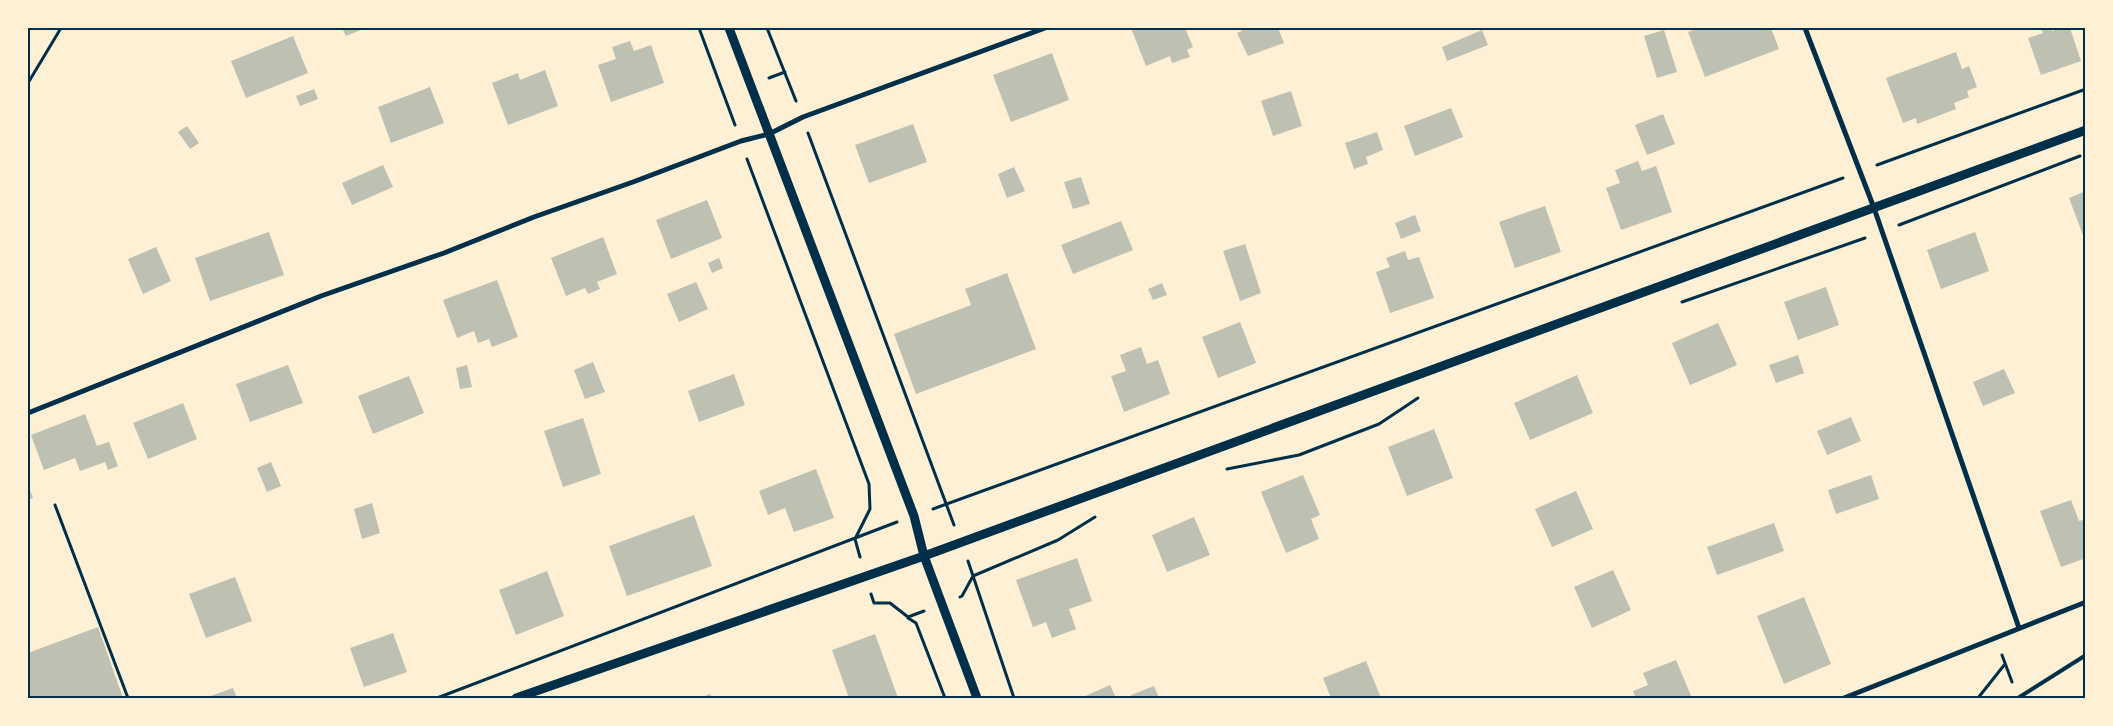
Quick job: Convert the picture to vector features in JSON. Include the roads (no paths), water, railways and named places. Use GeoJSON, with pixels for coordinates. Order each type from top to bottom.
{"type":"FeatureCollection","features":[{"type":"Feature","properties":{"kind":"street"},"geometry":{"type":"LineString","coordinates":[[729,28],[914,516],[924,556],[977,698]]}},
{"type":"Feature","properties":{"kind":"street"},"geometry":{"type":"LineString","coordinates":[[28,413],[321,296],[444,253],[534,217],[741,141],[769,134],[803,117],[1045,28]]}},
{"type":"Feature","properties":{"kind":"street"},"geometry":{"type":"LineString","coordinates":[[1805,28],[1874,208],[2019,628]]}},
{"type":"Feature","properties":{"kind":"street"},"geometry":{"type":"LineString","coordinates":[[516,698],[924,556],[2086,130]]}},
{"type":"Feature","properties":{"kind":"street"},"geometry":{"type":"LineString","coordinates":[[1844,698],[2086,602]]}},
{"type":"Feature","properties":{"kind":"lane"},"geometry":{"type":"LineString","coordinates":[[2018,698],[2086,655]]}}]}
